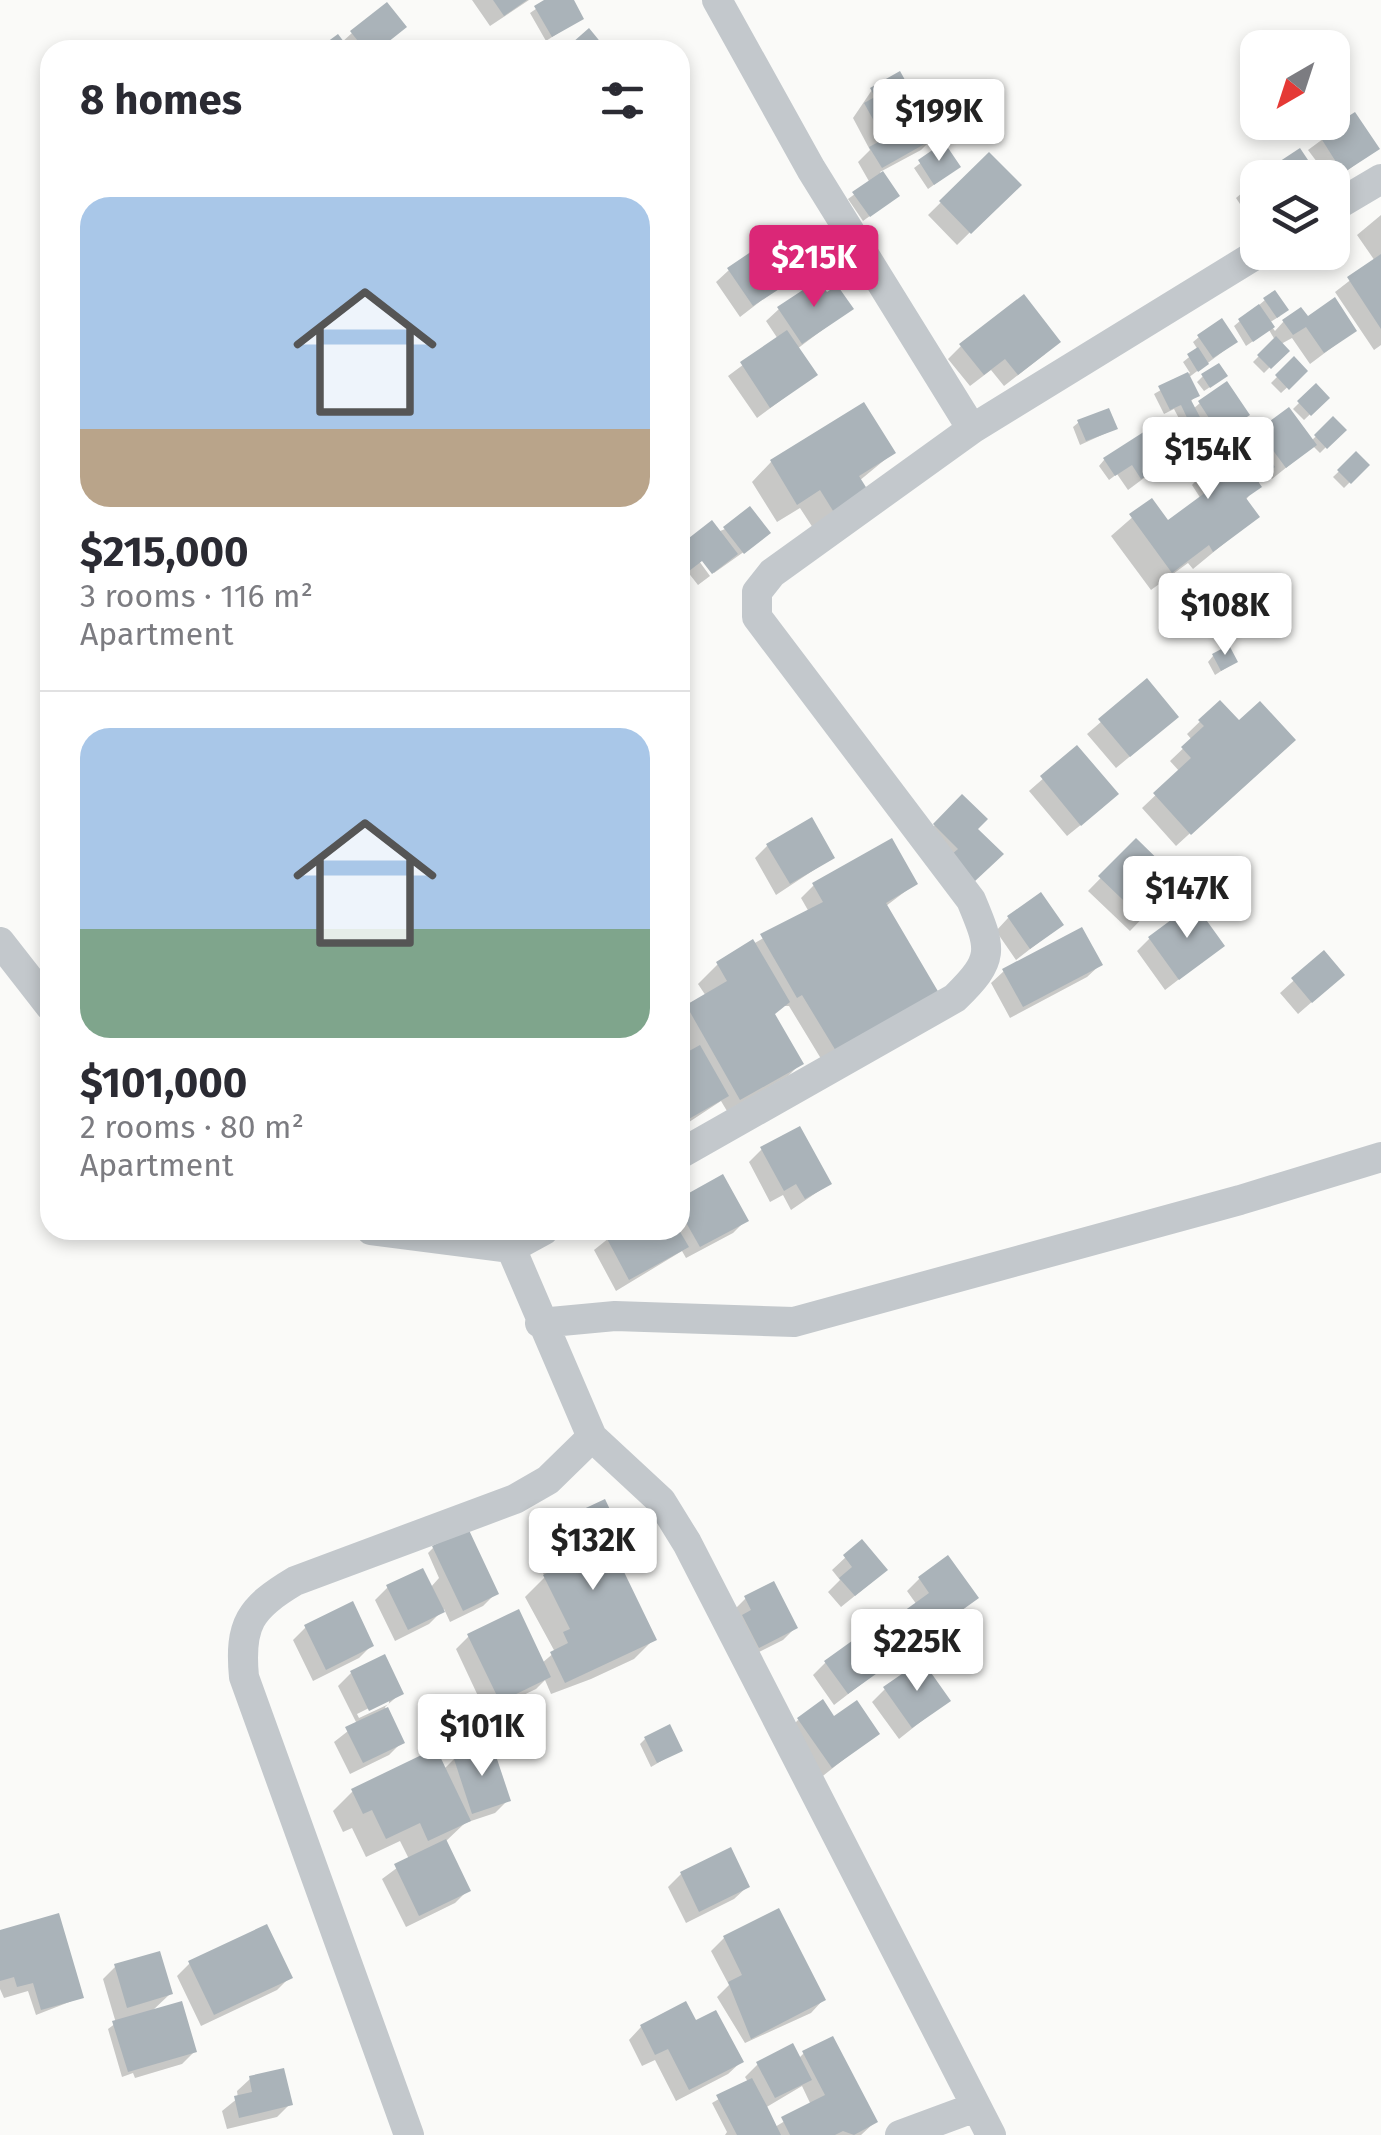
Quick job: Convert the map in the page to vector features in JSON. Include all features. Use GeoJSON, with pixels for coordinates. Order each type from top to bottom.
{"type":"FeatureCollection","features":[{"type":"Feature","properties":{"kind":"street"},"geometry":{"type":"LineString","coordinates":[[717,0],[811,169],[972,428]]}},
{"type":"Feature","properties":{"kind":"street"},"geometry":{"type":"LineString","coordinates":[[1350,197],[1381,178]]}},
{"type":"Feature","properties":{"kind":"street"},"geometry":{"type":"LineString","coordinates":[[690,1148],[956,998],[988,960],[988,940],[971,900],[757,617],[757,592],[772,573],[972,428],[1240,264]]}},
{"type":"Feature","properties":{"kind":"street"},"geometry":{"type":"LineString","coordinates":[[0,942],[40,993]]}},
{"type":"Feature","properties":{"kind":"street"},"geometry":{"type":"LineString","coordinates":[[540,1323],[615,1316],[794,1322],[1167,1221],[1381,1157]]}},
{"type":"Feature","properties":{"kind":"street"},"geometry":{"type":"LineString","coordinates":[[449,1240],[511,1248],[526,1240]]}},
{"type":"Feature","properties":{"kind":"street"},"geometry":{"type":"LineString","coordinates":[[511,1248],[592,1437],[660,1501],[687,1542],[835,1826],[973,2108],[991,2135]]}},
{"type":"Feature","properties":{"kind":"street"},"geometry":{"type":"LineString","coordinates":[[409,2135],[244,1677],[241,1643],[248,1621],[266,1598],[295,1581],[515,1499],[548,1480],[592,1437]]}},
{"type":"Feature","properties":{"kind":"street"},"geometry":{"type":"LineString","coordinates":[[900,2135],[973,2108]]}},
{"type":"Feature","properties":{"kind":"building"},"geometry":{"type":"Polygon","coordinates":[[[493,0],[527,0],[504,16],[493,0]]]}},
{"type":"Feature","properties":{"kind":"building"},"geometry":{"type":"Polygon","coordinates":[[[544,0],[574,0],[584,19],[552,37],[534,6],[544,0]]]}},
{"type":"Feature","properties":{"kind":"building"},"geometry":{"type":"Polygon","coordinates":[[[387,2],[407,27],[391,40],[357,40],[350,31],[387,2]]]}},
{"type":"Feature","properties":{"kind":"building"},"geometry":{"type":"Polygon","coordinates":[[[589,28],[599,40],[575,40],[589,28]]]}},
{"type":"Feature","properties":{"kind":"building"},"geometry":{"type":"Polygon","coordinates":[[[900,71],[937,137],[882,168],[869,147],[884,139],[864,103],[875,97],[870,88],[900,71]]]}},
{"type":"Feature","properties":{"kind":"building"},"geometry":{"type":"Polygon","coordinates":[[[1355,112],[1380,149],[1350,168],[1350,160],[1335,160],[1322,140],[1350,140],[1350,115],[1355,112]]]}},
{"type":"Feature","properties":{"kind":"building"},"geometry":{"type":"Polygon","coordinates":[[[944,142],[961,167],[934,185],[918,160],[944,142]]]}},
{"type":"Feature","properties":{"kind":"building"},"geometry":{"type":"Polygon","coordinates":[[[1300,148],[1308,160],[1282,160],[1300,148]]]}},
{"type":"Feature","properties":{"kind":"building"},"geometry":{"type":"Polygon","coordinates":[[[989,152],[1022,185],[971,234],[939,201],[989,152]]]}},
{"type":"Feature","properties":{"kind":"building"},"geometry":{"type":"Polygon","coordinates":[[[883,171],[900,196],[870,217],[852,192],[883,171]]]}},
{"type":"Feature","properties":{"kind":"building"},"geometry":{"type":"Polygon","coordinates":[[[764,243],[790,282],[753,306],[727,268],[764,243]]]}},
{"type":"Feature","properties":{"kind":"building"},"geometry":{"type":"Polygon","coordinates":[[[1381,254],[1381,329],[1347,277],[1381,254]]]}},
{"type":"Feature","properties":{"kind":"building"},"geometry":{"type":"Polygon","coordinates":[[[818,280],[827,292],[837,285],[854,309],[802,344],[777,307],[818,280]]]}},
{"type":"Feature","properties":{"kind":"building"},"geometry":{"type":"Polygon","coordinates":[[[1275,290],[1289,310],[1277,318],[1263,298],[1275,290]]]}},
{"type":"Feature","properties":{"kind":"building"},"geometry":{"type":"Polygon","coordinates":[[[1024,294],[1061,342],[1018,375],[1005,359],[984,375],[959,344],[1024,294]]]}},
{"type":"Feature","properties":{"kind":"building"},"geometry":{"type":"Polygon","coordinates":[[[1335,297],[1357,331],[1324,353],[1306,327],[1293,335],[1282,320],[1301,307],[1308,316],[1335,297]]]}},
{"type":"Feature","properties":{"kind":"building"},"geometry":{"type":"Polygon","coordinates":[[[1259,304],[1275,327],[1253,342],[1238,319],[1259,304]]]}},
{"type":"Feature","properties":{"kind":"building"},"geometry":{"type":"Polygon","coordinates":[[[1222,318],[1238,342],[1213,358],[1197,335],[1222,318]]]}},
{"type":"Feature","properties":{"kind":"building"},"geometry":{"type":"Polygon","coordinates":[[[787,330],[818,375],[770,408],[740,362],[787,330]]]}},
{"type":"Feature","properties":{"kind":"building"},"geometry":{"type":"Polygon","coordinates":[[[1276,336],[1290,351],[1271,369],[1257,355],[1276,336]]]}},
{"type":"Feature","properties":{"kind":"building"},"geometry":{"type":"Polygon","coordinates":[[[1198,347],[1209,364],[1198,372],[1187,354],[1198,347]]]}},
{"type":"Feature","properties":{"kind":"building"},"geometry":{"type":"Polygon","coordinates":[[[1294,356],[1308,371],[1289,390],[1275,375],[1294,356]]]}},
{"type":"Feature","properties":{"kind":"building"},"geometry":{"type":"Polygon","coordinates":[[[1219,363],[1228,376],[1210,388],[1201,374],[1219,363]]]}},
{"type":"Feature","properties":{"kind":"building"},"geometry":{"type":"Polygon","coordinates":[[[1188,372],[1200,396],[1191,400],[1201,419],[1190,424],[1181,405],[1170,410],[1158,386],[1188,372]]]}},
{"type":"Feature","properties":{"kind":"building"},"geometry":{"type":"Polygon","coordinates":[[[1227,381],[1250,415],[1220,435],[1198,401],[1227,381]]]}},
{"type":"Feature","properties":{"kind":"building"},"geometry":{"type":"Polygon","coordinates":[[[1316,383],[1330,398],[1311,416],[1297,401],[1316,383]]]}},
{"type":"Feature","properties":{"kind":"building"},"geometry":{"type":"Polygon","coordinates":[[[864,402],[896,453],[859,476],[869,492],[835,514],[820,490],[797,505],[770,460],[864,402]]]}},
{"type":"Feature","properties":{"kind":"building"},"geometry":{"type":"Polygon","coordinates":[[[1289,407],[1317,445],[1286,468],[1258,430],[1289,407]]]}},
{"type":"Feature","properties":{"kind":"building"},"geometry":{"type":"Polygon","coordinates":[[[1109,408],[1118,429],[1086,441],[1077,420],[1109,408]]]}},
{"type":"Feature","properties":{"kind":"building"},"geometry":{"type":"Polygon","coordinates":[[[1333,416],[1347,430],[1327,449],[1314,435],[1333,416]]]}},
{"type":"Feature","properties":{"kind":"building"},"geometry":{"type":"Polygon","coordinates":[[[1203,425],[1213,440],[1220,435],[1231,450],[1253,435],[1275,467],[1257,480],[1262,487],[1246,498],[1260,517],[1213,552],[1209,545],[1172,573],[1129,514],[1152,498],[1168,520],[1221,481],[1199,449],[1191,454],[1182,439],[1203,425]]]}},
{"type":"Feature","properties":{"kind":"building"},"geometry":{"type":"Polygon","coordinates":[[[1153,426],[1175,458],[1141,479],[1132,465],[1115,476],[1103,458],[1153,426]]]}},
{"type":"Feature","properties":{"kind":"building"},"geometry":{"type":"Polygon","coordinates":[[[1356,451],[1370,465],[1351,484],[1337,470],[1356,451]]]}},
{"type":"Feature","properties":{"kind":"building"},"geometry":{"type":"Polygon","coordinates":[[[750,506],[771,533],[744,554],[723,527],[750,506]]]}},
{"type":"Feature","properties":{"kind":"building"},"geometry":{"type":"Polygon","coordinates":[[[712,520],[738,554],[712,574],[702,561],[690,570],[690,537],[712,520]]]}},
{"type":"Feature","properties":{"kind":"building"},"geometry":{"type":"Polygon","coordinates":[[[1229,645],[1238,662],[1221,671],[1212,654],[1229,645]]]}},
{"type":"Feature","properties":{"kind":"building"},"geometry":{"type":"Polygon","coordinates":[[[1147,678],[1179,717],[1130,757],[1098,719],[1147,678]]]}},
{"type":"Feature","properties":{"kind":"building"},"geometry":{"type":"Polygon","coordinates":[[[1220,700],[1239,720],[1260,701],[1296,740],[1191,835],[1153,793],[1191,758],[1181,747],[1204,726],[1198,720],[1220,700]]]}},
{"type":"Feature","properties":{"kind":"building"},"geometry":{"type":"Polygon","coordinates":[[[1077,745],[1119,794],[1081,826],[1040,776],[1077,745]]]}},
{"type":"Feature","properties":{"kind":"building"},"geometry":{"type":"Polygon","coordinates":[[[962,794],[988,819],[978,829],[1004,854],[974,882],[951,855],[958,849],[933,824],[962,794]]]}},
{"type":"Feature","properties":{"kind":"building"},"geometry":{"type":"Polygon","coordinates":[[[812,817],[835,858],[790,884],[766,844],[812,817]]]}},
{"type":"Feature","properties":{"kind":"building"},"geometry":{"type":"Polygon","coordinates":[[[892,838],[918,884],[886,903],[939,993],[836,1051],[802,995],[797,998],[760,934],[823,902],[812,883],[892,838]]]}},
{"type":"Feature","properties":{"kind":"building"},"geometry":{"type":"Polygon","coordinates":[[[1136,838],[1181,882],[1144,920],[1098,876],[1136,838]]]}},
{"type":"Feature","properties":{"kind":"building"},"geometry":{"type":"Polygon","coordinates":[[[1041,892],[1064,925],[1030,949],[1007,916],[1041,892]]]}},
{"type":"Feature","properties":{"kind":"building"},"geometry":{"type":"Polygon","coordinates":[[[1194,903],[1225,946],[1179,980],[1148,937],[1194,903]]]}},
{"type":"Feature","properties":{"kind":"building"},"geometry":{"type":"Polygon","coordinates":[[[1082,927],[1103,965],[1023,1007],[1002,969],[1082,927]]]}},
{"type":"Feature","properties":{"kind":"building"},"geometry":{"type":"Polygon","coordinates":[[[753,939],[790,1002],[775,1014],[804,1064],[740,1100],[690,1012],[690,1003],[727,981],[716,962],[753,939]]]}},
{"type":"Feature","properties":{"kind":"building"},"geometry":{"type":"Polygon","coordinates":[[[1324,950],[1345,975],[1312,1003],[1291,978],[1324,950]]]}},
{"type":"Feature","properties":{"kind":"building"},"geometry":{"type":"Polygon","coordinates":[[[700,1045],[729,1096],[690,1118],[690,1050],[700,1045]]]}},
{"type":"Feature","properties":{"kind":"building"},"geometry":{"type":"Polygon","coordinates":[[[800,1126],[832,1184],[805,1199],[796,1184],[784,1191],[760,1147],[800,1126]]]}},
{"type":"Feature","properties":{"kind":"building"},"geometry":{"type":"Polygon","coordinates":[[[723,1174],[749,1221],[700,1247],[690,1230],[690,1192],[723,1174]]]}},
{"type":"Feature","properties":{"kind":"building"},"geometry":{"type":"Polygon","coordinates":[[[608,1240],[685,1240],[689,1247],[629,1280],[608,1240]]]}},
{"type":"Feature","properties":{"kind":"building"},"geometry":{"type":"Polygon","coordinates":[[[605,1499],[623,1537],[610,1543],[657,1640],[565,1683],[550,1652],[568,1643],[563,1632],[570,1629],[543,1575],[559,1567],[541,1529],[605,1499]]]}},
{"type":"Feature","properties":{"kind":"building"},"geometry":{"type":"Polygon","coordinates":[[[468,1528],[499,1594],[463,1611],[432,1546],[468,1528]]]}},
{"type":"Feature","properties":{"kind":"building"},"geometry":{"type":"Polygon","coordinates":[[[862,1539],[888,1570],[855,1596],[839,1578],[852,1567],[843,1555],[862,1539]]]}},
{"type":"Feature","properties":{"kind":"building"},"geometry":{"type":"Polygon","coordinates":[[[948,1555],[979,1598],[923,1638],[904,1611],[929,1593],[918,1577],[948,1555]]]}},
{"type":"Feature","properties":{"kind":"building"},"geometry":{"type":"Polygon","coordinates":[[[423,1568],[445,1612],[408,1630],[386,1585],[423,1568]]]}},
{"type":"Feature","properties":{"kind":"building"},"geometry":{"type":"Polygon","coordinates":[[[774,1581],[798,1628],[759,1648],[742,1615],[751,1610],[744,1596],[774,1581]]]}},
{"type":"Feature","properties":{"kind":"building"},"geometry":{"type":"Polygon","coordinates":[[[353,1601],[374,1646],[326,1670],[304,1625],[353,1601]]]}},
{"type":"Feature","properties":{"kind":"building"},"geometry":{"type":"Polygon","coordinates":[[[519,1609],[551,1677],[500,1702],[467,1634],[519,1609]]]}},
{"type":"Feature","properties":{"kind":"building"},"geometry":{"type":"Polygon","coordinates":[[[870,1628],[894,1661],[848,1694],[824,1661],[870,1628]]]}},
{"type":"Feature","properties":{"kind":"building"},"geometry":{"type":"Polygon","coordinates":[[[385,1654],[404,1694],[369,1711],[350,1671],[385,1654]]]}},
{"type":"Feature","properties":{"kind":"building"},"geometry":{"type":"Polygon","coordinates":[[[922,1660],[951,1701],[912,1728],[883,1687],[922,1660]]]}},
{"type":"Feature","properties":{"kind":"building"},"geometry":{"type":"Polygon","coordinates":[[[823,1699],[834,1716],[857,1700],[880,1734],[832,1768],[797,1718],[823,1699]]]}},
{"type":"Feature","properties":{"kind":"building"},"geometry":{"type":"Polygon","coordinates":[[[388,1707],[405,1743],[363,1763],[345,1727],[388,1707]]]}},
{"type":"Feature","properties":{"kind":"building"},"geometry":{"type":"Polygon","coordinates":[[[670,1724],[683,1751],[657,1763],[644,1737],[670,1724]]]}},
{"type":"Feature","properties":{"kind":"building"},"geometry":{"type":"Polygon","coordinates":[[[492,1744],[511,1801],[472,1814],[453,1756],[492,1744]]]}},
{"type":"Feature","properties":{"kind":"building"},"geometry":{"type":"Polygon","coordinates":[[[436,1748],[471,1821],[428,1841],[420,1823],[386,1839],[372,1810],[363,1814],[351,1789],[436,1748]]]}},
{"type":"Feature","properties":{"kind":"building"},"geometry":{"type":"Polygon","coordinates":[[[446,1839],[471,1891],[419,1916],[394,1864],[446,1839]]]}},
{"type":"Feature","properties":{"kind":"building"},"geometry":{"type":"Polygon","coordinates":[[[731,1847],[750,1887],[699,1912],[680,1872],[731,1847]]]}},
{"type":"Feature","properties":{"kind":"building"},"geometry":{"type":"Polygon","coordinates":[[[779,1908],[826,2000],[751,2039],[728,1982],[742,1975],[723,1936],[779,1908]]]}},
{"type":"Feature","properties":{"kind":"building"},"geometry":{"type":"Polygon","coordinates":[[[59,1913],[84,1998],[41,2010],[33,1983],[17,1987],[14,1977],[0,1981],[0,1930],[59,1913]]]}},
{"type":"Feature","properties":{"kind":"building"},"geometry":{"type":"Polygon","coordinates":[[[267,1924],[293,1978],[214,2015],[188,1961],[267,1924]]]}},
{"type":"Feature","properties":{"kind":"building"},"geometry":{"type":"Polygon","coordinates":[[[160,1951],[173,1994],[127,2008],[114,1964],[160,1951]]]}},
{"type":"Feature","properties":{"kind":"building"},"geometry":{"type":"Polygon","coordinates":[[[182,2001],[197,2052],[128,2072],[112,2021],[182,2001]]]}},
{"type":"Feature","properties":{"kind":"building"},"geometry":{"type":"Polygon","coordinates":[[[686,2001],[696,2020],[716,2010],[744,2062],[689,2090],[668,2049],[655,2055],[640,2025],[686,2001]]]}},
{"type":"Feature","properties":{"kind":"building"},"geometry":{"type":"Polygon","coordinates":[[[833,2036],[878,2122],[854,2135],[843,2131],[835,2135],[790,2135],[781,2117],[825,2095],[802,2051],[833,2036]]]}},
{"type":"Feature","properties":{"kind":"building"},"geometry":{"type":"Polygon","coordinates":[[[793,2043],[812,2080],[775,2098],[756,2062],[793,2043]]]}},
{"type":"Feature","properties":{"kind":"building"},"geometry":{"type":"Polygon","coordinates":[[[284,2068],[293,2105],[239,2118],[234,2096],[252,2092],[249,2076],[284,2068]]]}},
{"type":"Feature","properties":{"kind":"building"},"geometry":{"type":"Polygon","coordinates":[[[752,2078],[781,2135],[737,2135],[716,2095],[752,2078]]]}}]}
